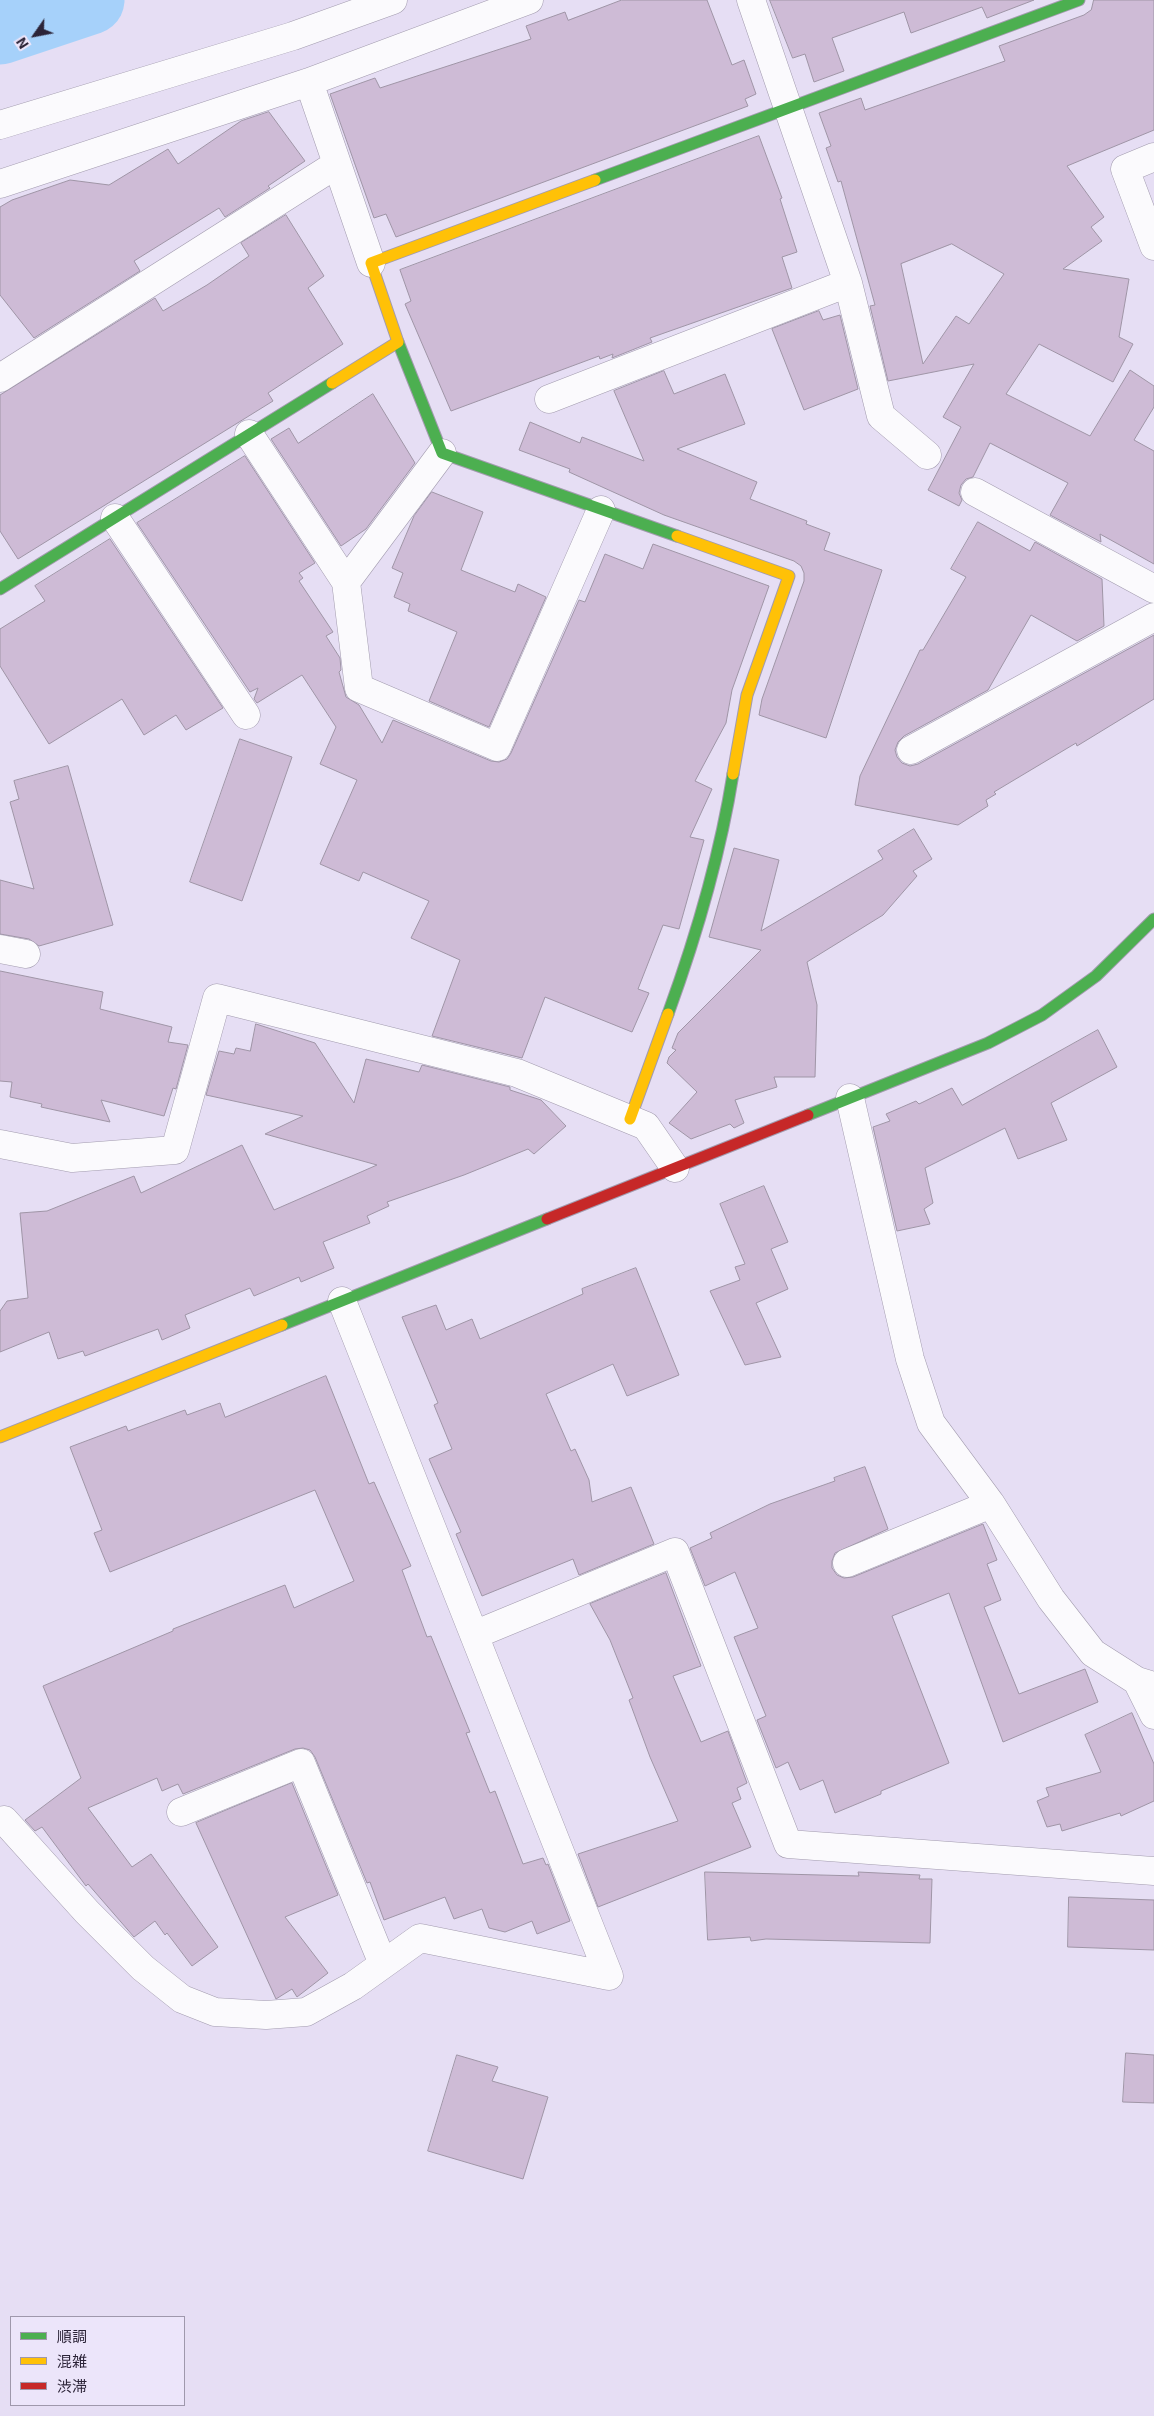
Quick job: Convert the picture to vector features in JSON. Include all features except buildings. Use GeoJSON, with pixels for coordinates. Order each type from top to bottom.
{"type":"FeatureCollection","features":[{"type":"Feature","properties":{"kind":"street"},"geometry":{"type":"LineString","coordinates":[[0,125],[293,36],[393,0]]}},
{"type":"Feature","properties":{"kind":"street"},"geometry":{"type":"LineString","coordinates":[[0,184],[309,82],[529,0]]}},
{"type":"Feature","properties":{"kind":"street"},"geometry":{"type":"LineString","coordinates":[[751,0],[789,106],[848,283],[881,416],[927,455]]}},
{"type":"Feature","properties":{"kind":"street"},"geometry":{"type":"LineString","coordinates":[[371,263],[789,106],[1079,0]]}},
{"type":"Feature","properties":{"kind":"street"},"geometry":{"type":"LineString","coordinates":[[309,82],[398,342],[442,453],[789,576],[747,696],[724,824],[683,972],[630,1119]]}},
{"type":"Feature","properties":{"kind":"street"},"geometry":{"type":"LineString","coordinates":[[1154,157],[1125,169],[1154,246]]}},
{"type":"Feature","properties":{"kind":"street"},"geometry":{"type":"LineString","coordinates":[[0,378],[337,164]]}},
{"type":"Feature","properties":{"kind":"street"},"geometry":{"type":"LineString","coordinates":[[549,399],[848,283]]}},
{"type":"Feature","properties":{"kind":"street"},"geometry":{"type":"LineString","coordinates":[[0,589],[398,342]]}},
{"type":"Feature","properties":{"kind":"street"},"geometry":{"type":"LineString","coordinates":[[249,434],[346,582],[359,688],[497,747],[601,510]]}},
{"type":"Feature","properties":{"kind":"street"},"geometry":{"type":"LineString","coordinates":[[346,582],[442,453]]}},
{"type":"Feature","properties":{"kind":"street"},"geometry":{"type":"LineString","coordinates":[[976,492],[1154,589]]}},
{"type":"Feature","properties":{"kind":"street"},"geometry":{"type":"LineString","coordinates":[[115,518],[246,715]]}},
{"type":"Feature","properties":{"kind":"street"},"geometry":{"type":"LineString","coordinates":[[911,750],[1154,617]]}},
{"type":"Feature","properties":{"kind":"street"},"geometry":{"type":"LineString","coordinates":[[0,1437],[988,1043],[1042,1015],[1096,976],[1154,919]]}},
{"type":"Feature","properties":{"kind":"street"},"geometry":{"type":"LineString","coordinates":[[0,949],[26,954]]}},
{"type":"Feature","properties":{"kind":"street"},"geometry":{"type":"LineString","coordinates":[[0,1144],[72,1158],[175,1150],[217,998],[517,1073],[646,1126],[675,1168]]}},
{"type":"Feature","properties":{"kind":"street"},"geometry":{"type":"LineString","coordinates":[[850,1098],[910,1359],[931,1423],[991,1504],[1051,1599],[1093,1653],[1146,1684],[1154,1715]]}},
{"type":"Feature","properties":{"kind":"street"},"geometry":{"type":"LineString","coordinates":[[4,1820],[87,1912],[143,1968],[182,1999],[215,2012],[266,2015],[306,2012],[353,1986],[420,1938],[609,1976],[342,1301]]}},
{"type":"Feature","properties":{"kind":"street"},"geometry":{"type":"LineString","coordinates":[[847,1563],[991,1504]]}},
{"type":"Feature","properties":{"kind":"street"},"geometry":{"type":"LineString","coordinates":[[474,1635],[675,1552],[788,1844],[1154,1871]]}},
{"type":"Feature","properties":{"kind":"street"},"geometry":{"type":"LineString","coordinates":[[181,1812],[301,1762],[383,1964]]}},
{"type":"Feature","properties":{"kind":"waterway"},"geometry":{"type":"LineString","coordinates":[[0,30],[90,0]]}},
{"type":"Feature","properties":{"kind":"traffic: fast"},"geometry":{"type":"LineString","coordinates":[[595,180],[1079,0]]}},
{"type":"Feature","properties":{"kind":"traffic: fast"},"geometry":{"type":"LineString","coordinates":[[398,342],[442,453],[677,536]]}},
{"type":"Feature","properties":{"kind":"traffic: fast"},"geometry":{"type":"LineString","coordinates":[[0,589],[332,383]]}},
{"type":"Feature","properties":{"kind":"traffic: fast"},"geometry":{"type":"LineString","coordinates":[[668,1014],[706,896],[728,805],[733,774]]}},
{"type":"Feature","properties":{"kind":"traffic: fast"},"geometry":{"type":"LineString","coordinates":[[808,1115],[988,1043],[1042,1015],[1096,976],[1154,919]]}},
{"type":"Feature","properties":{"kind":"traffic: fast"},"geometry":{"type":"LineString","coordinates":[[282,1325],[547,1219]]}},
{"type":"Feature","properties":{"kind":"traffic: slow"},"geometry":{"type":"LineString","coordinates":[[332,383],[398,342],[371,263],[595,180]]}},
{"type":"Feature","properties":{"kind":"traffic: slow"},"geometry":{"type":"LineString","coordinates":[[677,536],[789,576],[747,695],[733,774]]}},
{"type":"Feature","properties":{"kind":"traffic: slow"},"geometry":{"type":"LineString","coordinates":[[630,1119],[668,1014]]}},
{"type":"Feature","properties":{"kind":"traffic: slow"},"geometry":{"type":"LineString","coordinates":[[0,1437],[282,1325]]}},
{"type":"Feature","properties":{"kind":"traffic: jam"},"geometry":{"type":"LineString","coordinates":[[547,1219],[808,1115]]}}]}
